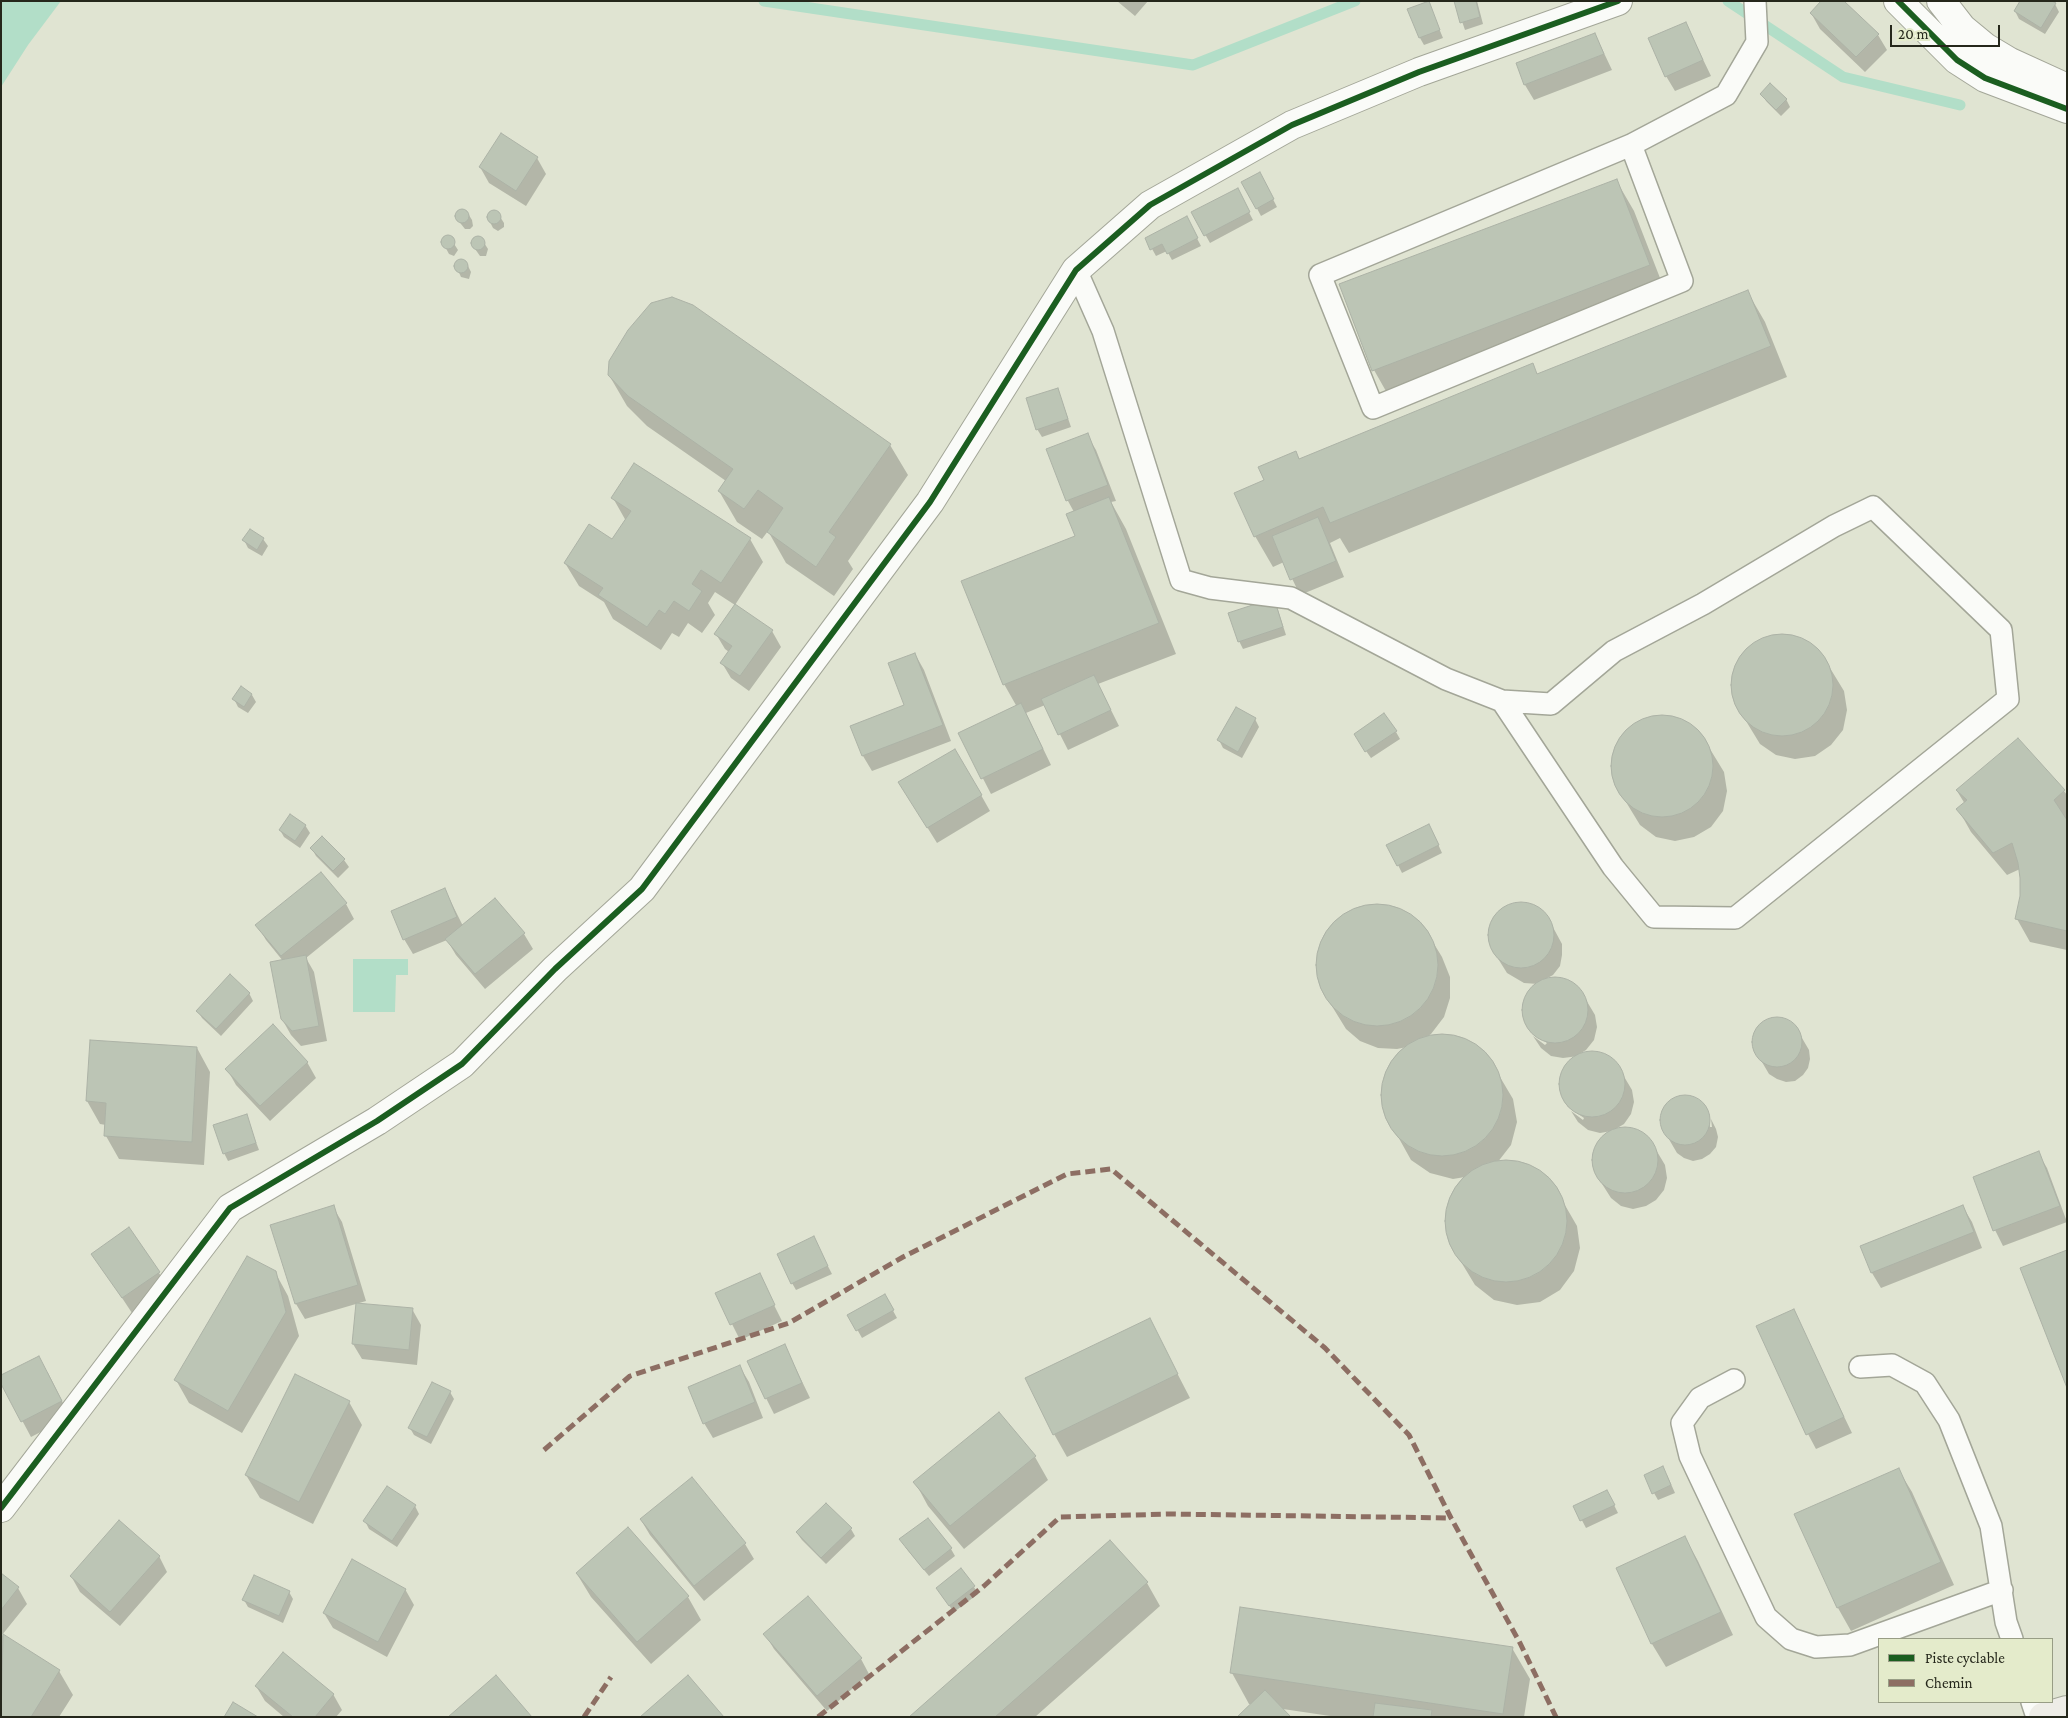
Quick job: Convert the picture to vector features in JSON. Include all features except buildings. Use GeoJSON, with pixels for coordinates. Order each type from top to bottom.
{"type":"FeatureCollection","features":[{"type":"Feature","properties":{"kind":"main road"},"geometry":{"type":"LineString","coordinates":[[2043,1717],[2067,1710]]}},
{"type":"Feature","properties":{"kind":"street"},"geometry":{"type":"LineString","coordinates":[[1,1508],[230,1208],[377,1121],[462,1064],[555,969],[642,889],[930,502],[1076,270],[1150,205],[1292,125],[1419,72],[1618,1]]}},
{"type":"Feature","properties":{"kind":"street"},"geometry":{"type":"LineString","coordinates":[[1898,1],[1957,60],[1985,78],[2007,88],[2067,109]]}},
{"type":"Feature","properties":{"kind":"street"},"geometry":{"type":"LineString","coordinates":[[1941,1],[1962,28],[1985,47],[2010,62],[2067,88]]}},
{"type":"Feature","properties":{"kind":"lane"},"geometry":{"type":"LineString","coordinates":[[1631,145],[1682,281],[1373,408],[1320,275],[1631,145],[1726,95],[1757,42],[1755,1]]}},
{"type":"Feature","properties":{"kind":"lane"},"geometry":{"type":"LineString","coordinates":[[1076,270],[1102,331],[1181,580],[1210,588],[1291,598],[1446,678],[1502,700],[1551,704],[1614,651],[1703,604],[1834,526],[1873,508],[2001,630],[2008,699],[1735,918],[1654,917],[1613,867],[1502,700]]}},
{"type":"Feature","properties":{"kind":"lane"},"geometry":{"type":"LineString","coordinates":[[1860,1367],[1892,1365],[1917,1378],[1925,1383],[1949,1420],[1990,1526],[2006,1622],[2012,1638]]}},
{"type":"Feature","properties":{"kind":"lane"},"geometry":{"type":"LineString","coordinates":[[1734,1380],[1700,1398],[1682,1423],[1690,1456],[1766,1617],[1791,1639],[1816,1647],[1850,1645],[2002,1590]]}},
{"type":"Feature","properties":{"kind":"lane"},"geometry":{"type":"LineString","coordinates":[[2032,1703],[2037,1717]]}},
{"type":"Feature","properties":{"kind":"shaded area"},"geometry":{"type":"Polygon","coordinates":[[[1,1],[61,1],[28,45],[1,87],[1,1]]]}},
{"type":"Feature","properties":{"kind":"shaded area"},"geometry":{"type":"Polygon","coordinates":[[[353,959],[408,959],[408,975],[396,975],[395,1012],[353,1012],[353,959]]]}},
{"type":"Feature","properties":{"kind":"waterway"},"geometry":{"type":"LineString","coordinates":[[764,1],[1193,65],[1355,1]]}},
{"type":"Feature","properties":{"kind":"waterway"},"geometry":{"type":"LineString","coordinates":[[1728,1],[1843,77],[1960,105]]}},
{"type":"Feature","properties":{"kind":"marked path"},"geometry":{"type":"LineString","coordinates":[[544,1450],[630,1376],[789,1323],[903,1257],[1067,1174],[1111,1169],[1325,1348],[1409,1435],[1451,1518],[1520,1643],[1556,1717]]}},
{"type":"Feature","properties":{"kind":"marked path"},"geometry":{"type":"LineString","coordinates":[[818,1717],[984,1586],[1060,1517],[1169,1514],[1451,1518]]}},
{"type":"Feature","properties":{"kind":"marked path"},"geometry":{"type":"LineString","coordinates":[[584,1717],[611,1677]]}},
{"type":"Feature","properties":{"kind":"cycle path"},"geometry":{"type":"LineString","coordinates":[[1,1508],[230,1208],[377,1121],[462,1064],[555,969],[642,889],[930,502],[1076,270],[1150,205],[1292,125],[1419,72],[1618,1]]}},
{"type":"Feature","properties":{"kind":"cycle path"},"geometry":{"type":"LineString","coordinates":[[1898,1],[1957,60],[1985,78],[2067,109]]}}]}
